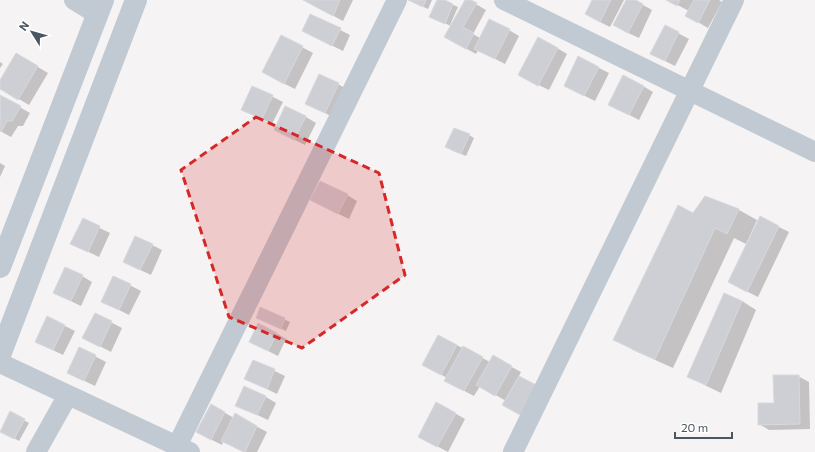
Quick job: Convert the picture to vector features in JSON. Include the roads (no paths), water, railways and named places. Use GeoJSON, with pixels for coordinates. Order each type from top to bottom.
{"type":"FeatureCollection","features":[{"type":"Feature","properties":{"kind":"street"},"geometry":{"type":"LineString","coordinates":[[0,267],[100,7],[74,0]]}},
{"type":"Feature","properties":{"kind":"street"},"geometry":{"type":"LineString","coordinates":[[0,355],[136,0]]}},
{"type":"Feature","properties":{"kind":"street"},"geometry":{"type":"LineString","coordinates":[[0,363],[183,449],[397,0]]}},
{"type":"Feature","properties":{"kind":"street"},"geometry":{"type":"LineString","coordinates":[[504,0],[815,152]]}},
{"type":"Feature","properties":{"kind":"street"},"geometry":{"type":"LineString","coordinates":[[513,452],[734,0]]}},
{"type":"Feature","properties":{"kind":"street"},"geometry":{"type":"LineString","coordinates":[[36,452],[68,395]]}}]}
